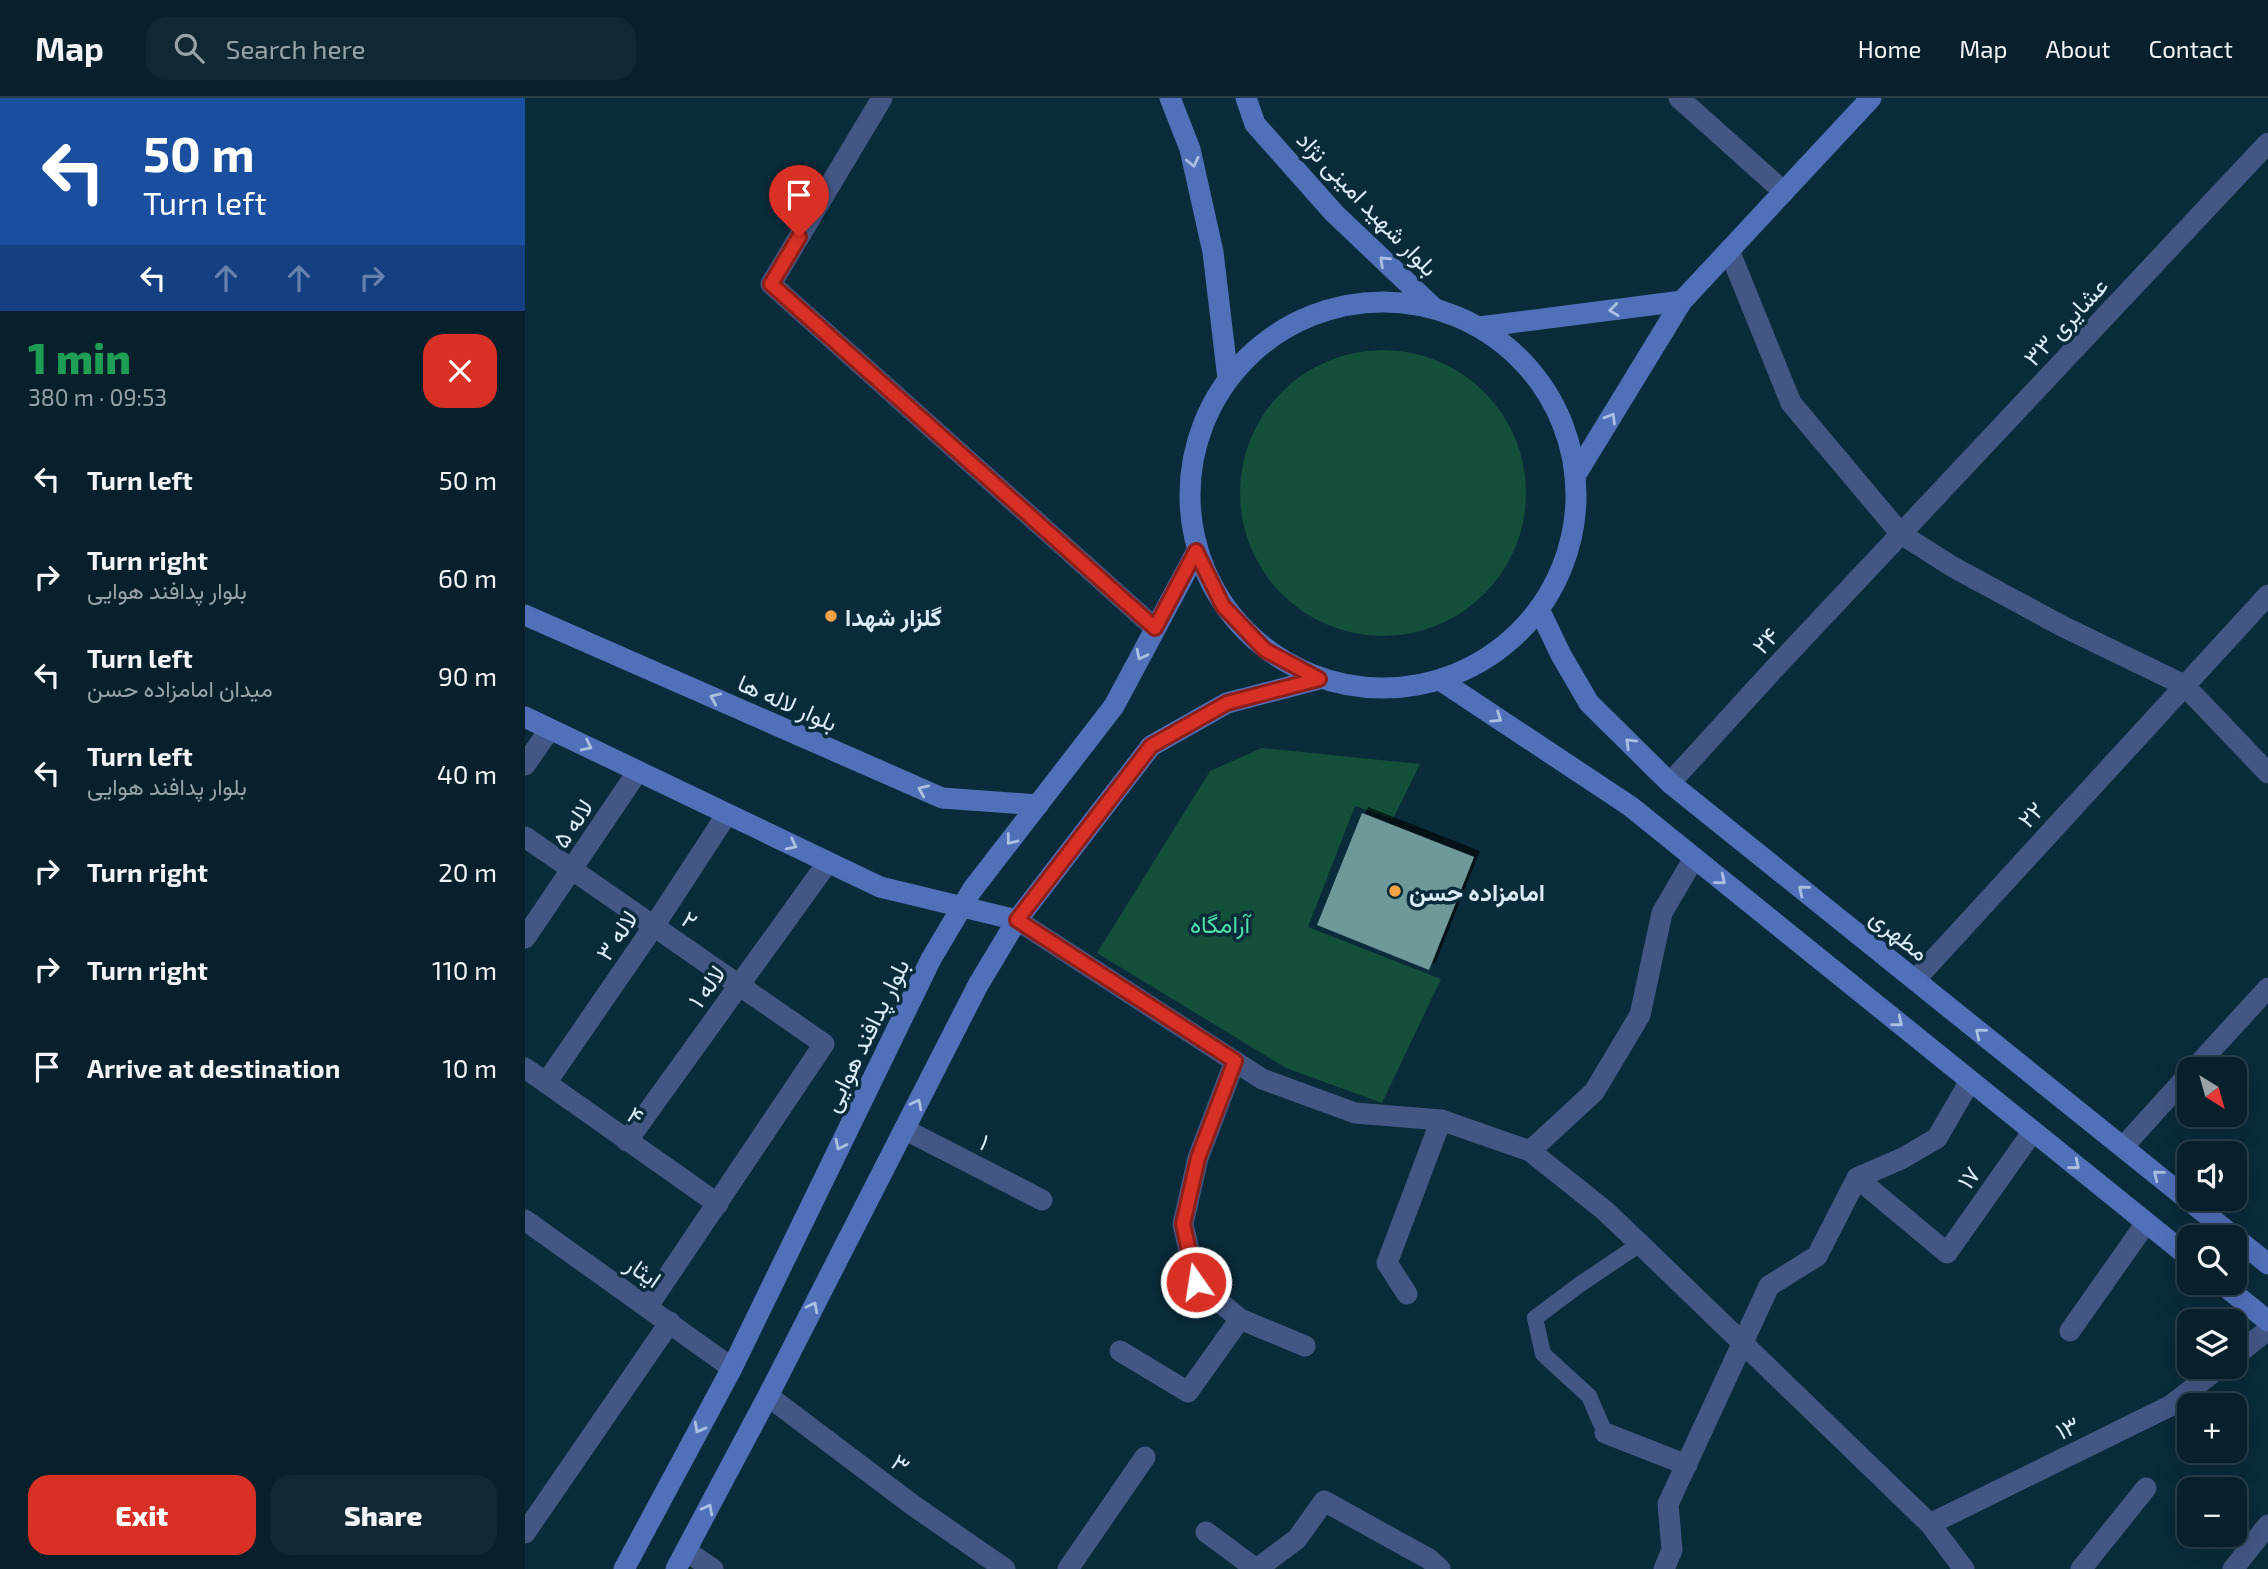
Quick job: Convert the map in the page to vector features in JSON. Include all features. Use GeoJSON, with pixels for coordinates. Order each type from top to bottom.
{"type":"FeatureCollection","features":[{"type":"Feature","properties":{"kind":"main road"},"geometry":{"type":"LineString","coordinates":[[1170,98],[1190,149],[1213,252],[1227,379]]}},
{"type":"Feature","properties":{"kind":"main road","name":"بلوار شهید امینی نژاد"},"geometry":{"type":"LineString","coordinates":[[1246,98],[1255,124],[1334,214],[1434,308]]}},
{"type":"Feature","properties":{"kind":"main road"},"geometry":{"type":"LineString","coordinates":[[1575,476],[1682,301],[1871,98]]}},
{"type":"Feature","properties":{"kind":"main road"},"geometry":{"type":"LineString","coordinates":[[1479,327],[1682,301]]}},
{"type":"Feature","properties":{"kind":"main road"},"geometry":{"type":"LineString","coordinates":[[1376,302],[1434,308],[1479,327],[1517,354],[1546,390],[1566,431],[1575,476],[1574,523],[1562,568],[1539,609],[1511,639],[1478,664],[1440,680],[1380,689],[1319,679],[1265,650],[1223,606],[1196,551],[1186,504],[1199,432],[1227,379],[1269,339],[1320,312],[1376,302]]}},
{"type":"Feature","properties":{"kind":"main road","name":"بلوار پدافند هوایی"},"geometry":{"type":"LineString","coordinates":[[624,1569],[731,1368],[931,959],[972,890],[1114,706],[1196,551]]}},
{"type":"Feature","properties":{"kind":"main road","name":"مطهری"},"geometry":{"type":"LineString","coordinates":[[1539,609],[1560,654],[1589,703],[1670,783],[2268,1264]]}},
{"type":"Feature","properties":{"kind":"main road","name":"بلوار لاله ها"},"geometry":{"type":"LineString","coordinates":[[525,615],[942,798],[1038,805]]}},
{"type":"Feature","properties":{"kind":"main road"},"geometry":{"type":"LineString","coordinates":[[681,1560],[978,985],[1017,920],[1151,746],[1227,703],[1319,679]]}},
{"type":"Feature","properties":{"kind":"main road"},"geometry":{"type":"LineString","coordinates":[[1440,680],[1630,806],[2177,1248]]}},
{"type":"Feature","properties":{"kind":"main road"},"geometry":{"type":"LineString","coordinates":[[525,717],[880,887],[1017,920]]}},
{"type":"Feature","properties":{"kind":"main road"},"geometry":{"type":"LineString","coordinates":[[2236,1295],[2268,1321]]}},
{"type":"Feature","properties":{"kind":"street"},"geometry":{"type":"LineString","coordinates":[[882,98],[771,284],[1155,628]]}},
{"type":"Feature","properties":{"kind":"street"},"geometry":{"type":"LineString","coordinates":[[1679,98],[1784,192]]}},
{"type":"Feature","properties":{"kind":"street","name":"عشایری ۳۳"},"geometry":{"type":"LineString","coordinates":[[1901,534],[2268,143]]}},
{"type":"Feature","properties":{"kind":"street"},"geometry":{"type":"LineString","coordinates":[[1729,250],[1791,403],[1901,534],[1953,567],[2062,626],[2184,685],[2268,773]]}},
{"type":"Feature","properties":{"kind":"street","name":"۲۴"},"geometry":{"type":"LineString","coordinates":[[1670,783],[1901,534]]}},
{"type":"Feature","properties":{"kind":"street","name":"۲۲"},"geometry":{"type":"LineString","coordinates":[[1915,980],[2268,595]]}},
{"type":"Feature","properties":{"kind":"street"},"geometry":{"type":"LineString","coordinates":[[525,765],[550,729]]}},
{"type":"Feature","properties":{"kind":"street","name":"لاله ۵"},"geometry":{"type":"LineString","coordinates":[[525,938],[638,771]]}},
{"type":"Feature","properties":{"kind":"street","name":"لاله ۳"},"geometry":{"type":"LineString","coordinates":[[546,1083],[727,814]]}},
{"type":"Feature","properties":{"kind":"street","name":"۲"},"geometry":{"type":"LineString","coordinates":[[525,837],[824,1044],[718,1204]]}},
{"type":"Feature","properties":{"kind":"street"},"geometry":{"type":"LineString","coordinates":[[1530,1151],[1594,1092],[1640,1015],[1662,913],[1694,858]]}},
{"type":"Feature","properties":{"kind":"street","name":"لاله ۱"},"geometry":{"type":"LineString","coordinates":[[627,1141],[828,862]]}},
{"type":"Feature","properties":{"kind":"street"},"geometry":{"type":"LineString","coordinates":[[1017,920],[1262,1079],[1355,1113],[1441,1121],[1530,1151],[1603,1209],[1640,1244],[1930,1524],[1964,1569]]}},
{"type":"Feature","properties":{"kind":"street"},"geometry":{"type":"LineString","coordinates":[[2205,1057],[2268,988]]}},
{"type":"Feature","properties":{"kind":"street"},"geometry":{"type":"LineString","coordinates":[[1235,1061],[1198,1158],[1183,1224],[1196,1282],[1240,1319],[1305,1346]]}},
{"type":"Feature","properties":{"kind":"street","name":"۴"},"geometry":{"type":"LineString","coordinates":[[525,1068],[718,1204]]}},
{"type":"Feature","properties":{"kind":"street"},"geometry":{"type":"LineString","coordinates":[[1664,1569],[1672,1550],[1668,1504],[1769,1286],[1817,1256],[1857,1178],[1903,1158],[1937,1138],[1971,1081]]}},
{"type":"Feature","properties":{"kind":"street"},"geometry":{"type":"LineString","coordinates":[[2123,1147],[2177,1087]]}},
{"type":"Feature","properties":{"kind":"street"},"geometry":{"type":"LineString","coordinates":[[1407,1294],[1387,1263],[1441,1121]]}},
{"type":"Feature","properties":{"kind":"street","name":"۱"},"geometry":{"type":"LineString","coordinates":[[904,1129],[1042,1200]]}},
{"type":"Feature","properties":{"kind":"street","name":"۱۷"},"geometry":{"type":"LineString","coordinates":[[1857,1178],[1947,1253],[2033,1131]]}},
{"type":"Feature","properties":{"kind":"street"},"geometry":{"type":"LineString","coordinates":[[648,1306],[718,1204]]}},
{"type":"Feature","properties":{"kind":"street"},"geometry":{"type":"LineString","coordinates":[[2070,1331],[2146,1223]]}},
{"type":"Feature","properties":{"kind":"street","name":"ایثار"},"geometry":{"type":"LineString","coordinates":[[527,1227],[648,1306],[731,1368]]}},
{"type":"Feature","properties":{"kind":"street"},"geometry":{"type":"LineString","coordinates":[[1120,1351],[1188,1392],[1240,1319]]}},
{"type":"Feature","properties":{"kind":"street"},"geometry":{"type":"LineString","coordinates":[[525,1533],[670,1322]]}},
{"type":"Feature","properties":{"kind":"street"},"geometry":{"type":"LineString","coordinates":[[2247,1347],[2268,1330]]}},
{"type":"Feature","properties":{"kind":"street","name":"۱۳"},"geometry":{"type":"LineString","coordinates":[[1930,1524],[2170,1405],[2204,1379]]}},
{"type":"Feature","properties":{"kind":"street","name":"۳"},"geometry":{"type":"LineString","coordinates":[[768,1396],[914,1506],[1005,1569]]}},
{"type":"Feature","properties":{"kind":"street"},"geometry":{"type":"LineString","coordinates":[[1605,1433],[1687,1465]]}},
{"type":"Feature","properties":{"kind":"street"},"geometry":{"type":"LineString","coordinates":[[1068,1569],[1145,1457]]}},
{"type":"Feature","properties":{"kind":"street"},"geometry":{"type":"LineString","coordinates":[[2081,1569],[2146,1488]]}},
{"type":"Feature","properties":{"kind":"street"},"geometry":{"type":"LineString","coordinates":[[1206,1532],[1256,1569],[1297,1539],[1324,1501],[1429,1559],[1440,1569]]}},
{"type":"Feature","properties":{"kind":"street"},"geometry":{"type":"LineString","coordinates":[[2232,1569],[2268,1525]]}},
{"type":"Feature","properties":{"kind":"street"},"geometry":{"type":"LineString","coordinates":[[681,1560],[713,1569]]}},
{"type":"Feature","properties":{"kind":"lane"},"geometry":{"type":"LineString","coordinates":[[1605,1433],[1590,1396],[1543,1354],[1535,1318],[1640,1244]]}},
{"type":"Feature","properties":{"kind":"green space"},"geometry":{"type":"Polygon","coordinates":[[[1383,350],[1411,353],[1438,361],[1474,382],[1494,402],[1509,426],[1520,452],[1526,493],[1523,521],[1515,548],[1494,584],[1474,604],[1450,619],[1424,630],[1383,636],[1355,633],[1328,625],[1292,604],[1272,584],[1257,560],[1246,534],[1240,493],[1243,465],[1251,438],[1272,402],[1292,382],[1316,367],[1342,356],[1383,350]]]}},
{"type":"Feature","properties":{"kind":"green space","name":"آرامگاه"},"geometry":{"type":"Polygon","coordinates":[[[1262,748],[1420,764],[1393,819],[1355,806],[1308,927],[1441,979],[1382,1103],[1286,1068],[1097,953],[1210,771],[1262,748]]]}},
{"type":"Feature","properties":{"kind":"building","name":"امامزاده حسن"},"geometry":{"type":"Polygon","coordinates":[[[1362,813],[1474,857],[1429,970],[1317,925],[1362,813]]]}},
{"type":"Feature","properties":{"kind":"place","name":"گلزار شهدا"},"geometry":{"type":"Point","coordinates":[831,616]}},
{"type":"Feature","properties":{"kind":"place","name":"امامزاده حسن"},"geometry":{"type":"Point","coordinates":[1395,891]}},
{"type":"Feature","properties":{"kind":"route"},"geometry":{"type":"LineString","coordinates":[[799,237],[771,284],[1155,628],[1196,551],[1223,606],[1265,650],[1319,679],[1227,703],[1151,746],[1017,920],[1235,1061],[1198,1158],[1183,1224],[1196,1282]]}}]}
